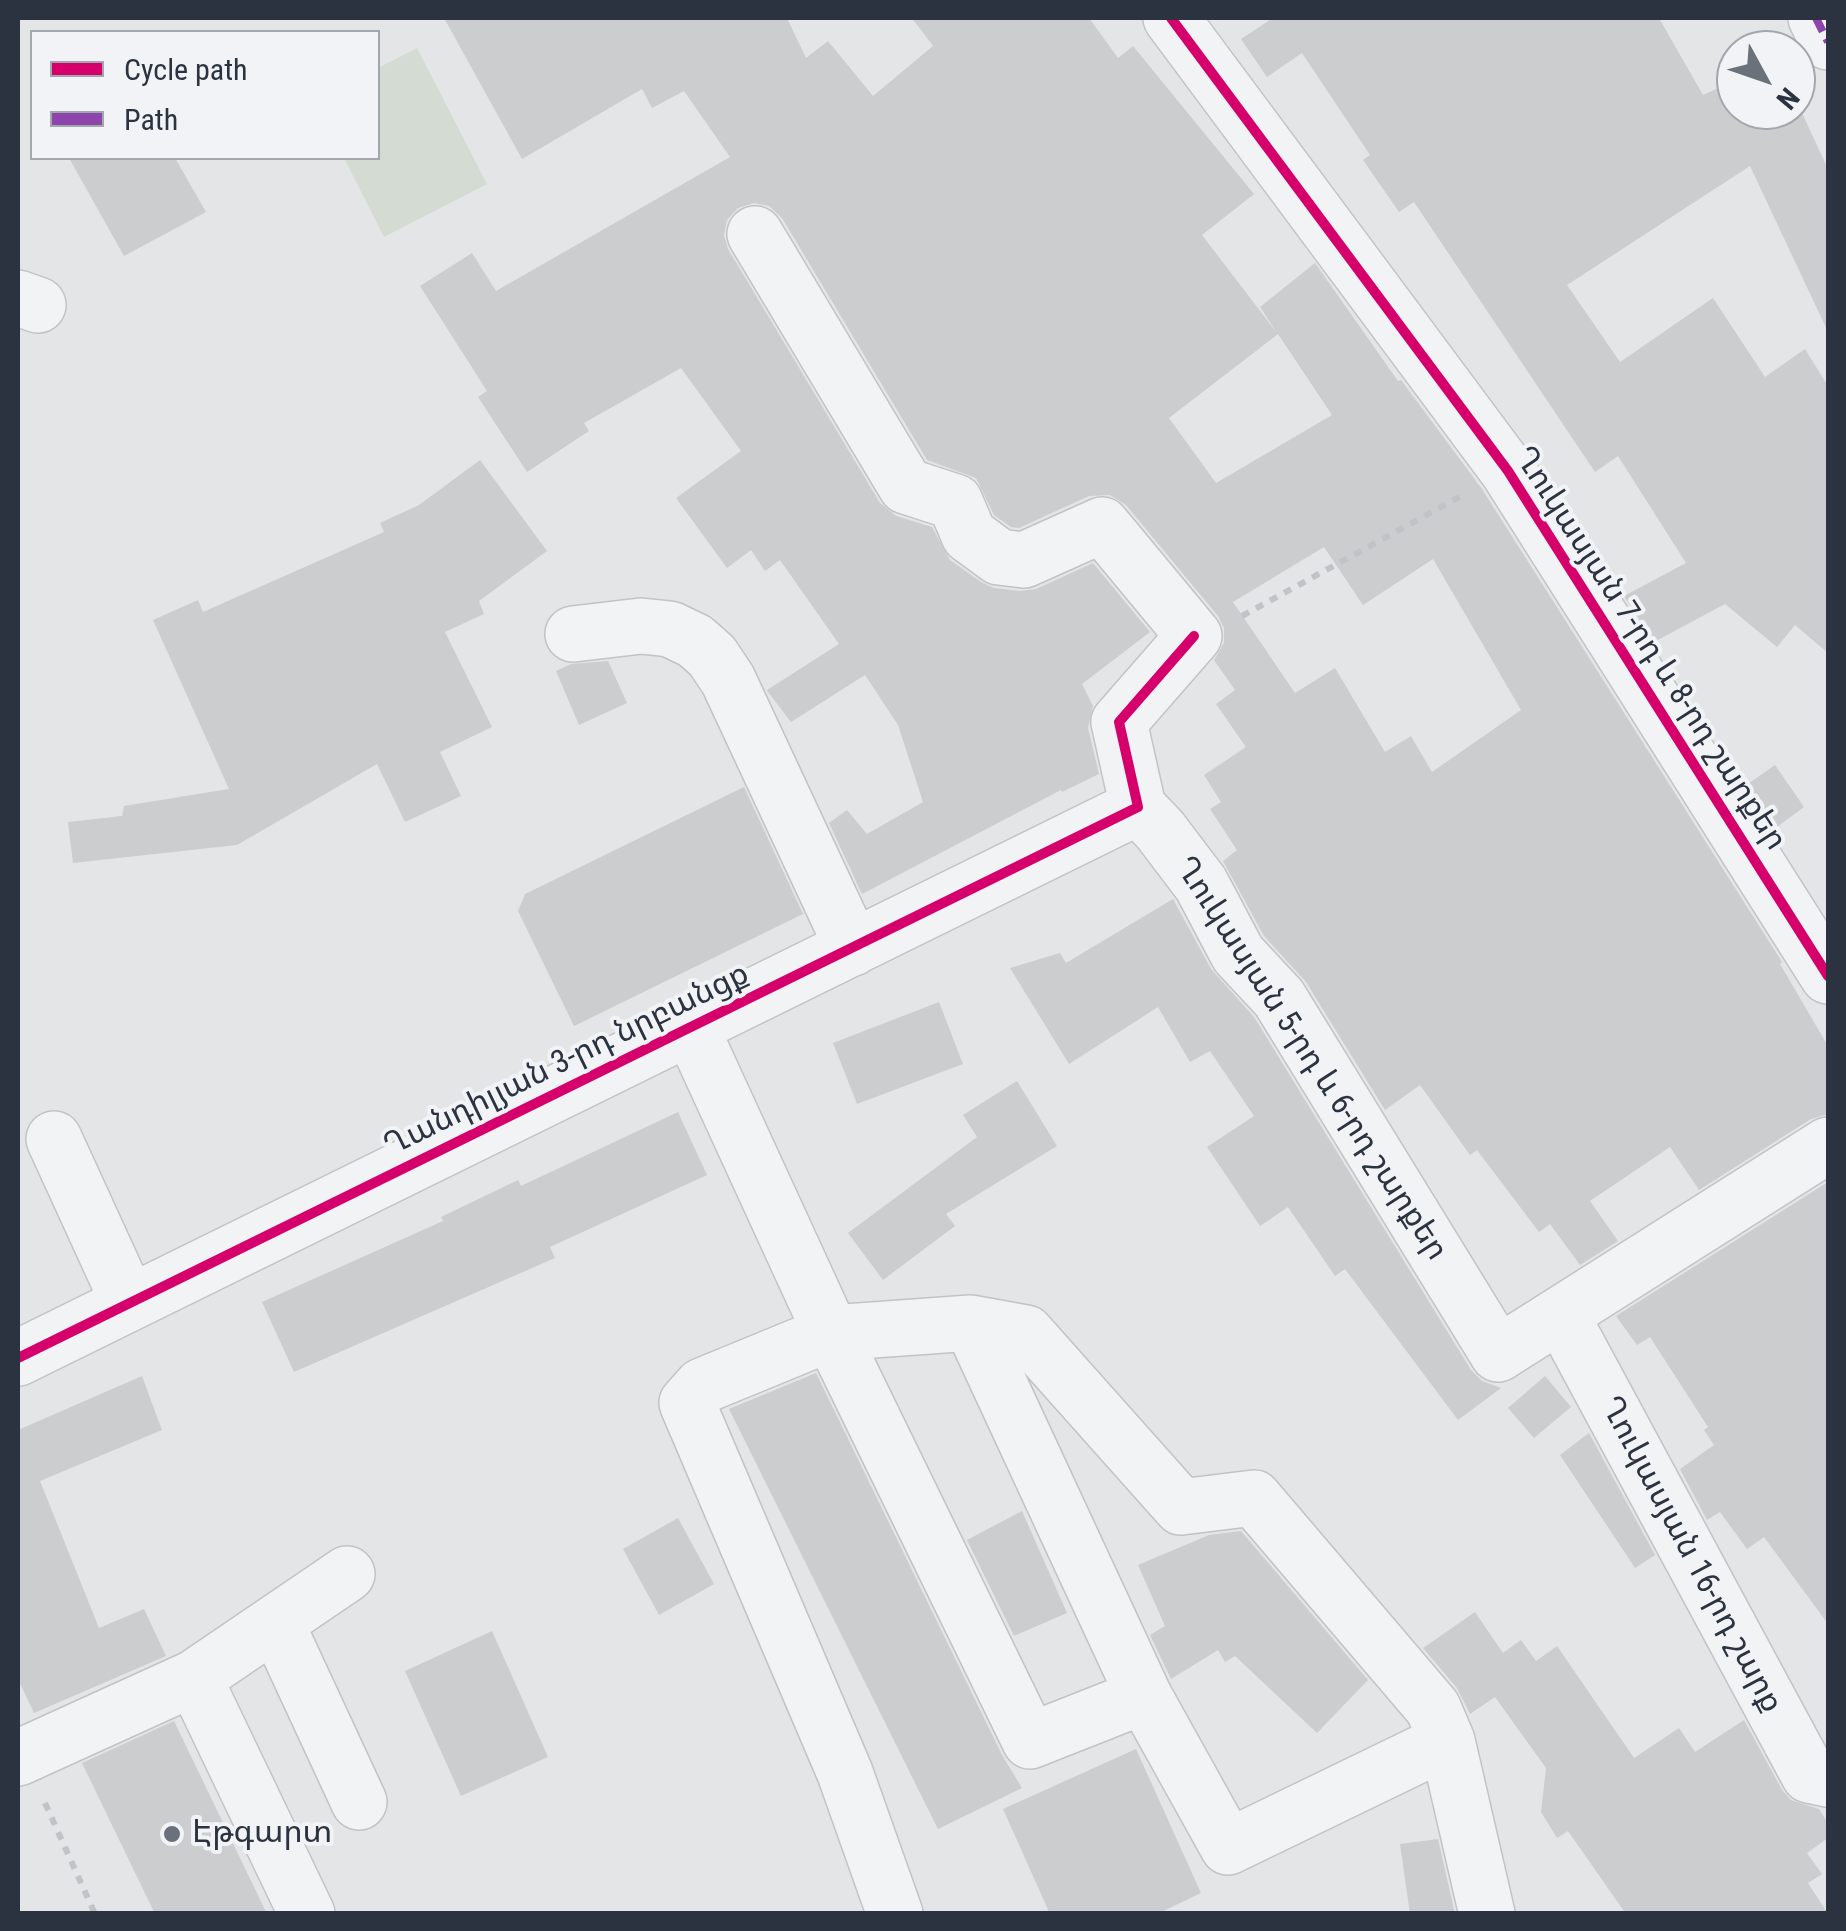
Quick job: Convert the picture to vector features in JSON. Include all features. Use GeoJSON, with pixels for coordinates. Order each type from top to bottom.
{"type":"FeatureCollection","features":[{"type":"Feature","properties":{"kind":"street","name":"Ղուկասյան 7-րդ և 8-րդ շարքեր"},"geometry":{"type":"LineString","coordinates":[[1171,18],[1508,471],[1828,976]]}},
{"type":"Feature","properties":{"kind":"street"},"geometry":{"type":"LineString","coordinates":[[1816,18],[1828,42]]}},
{"type":"Feature","properties":{"kind":"street"},"geometry":{"type":"LineString","coordinates":[[754,234],[906,486],[955,502],[969,534],[999,557],[1024,560],[1102,525],[1194,636]]}},
{"type":"Feature","properties":{"kind":"street"},"geometry":{"type":"LineString","coordinates":[[573,634],[640,626],[670,630],[695,641],[712,656],[728,680],[852,948]]}},
{"type":"Feature","properties":{"kind":"street","name":"Ղուկասյան 5-րդ և 6-րդ շարքեր"},"geometry":{"type":"LineString","coordinates":[[1194,636],[1120,722],[1138,807],[1201,884],[1238,954],[1279,998],[1498,1354],[1828,1145]]}},
{"type":"Feature","properties":{"kind":"street","name":"Ղանդիլյան 3-րդ նրբանցք"},"geometry":{"type":"LineString","coordinates":[[18,1358],[1138,807]]}},
{"type":"Feature","properties":{"kind":"street"},"geometry":{"type":"LineString","coordinates":[[691,1028],[831,1333],[1030,1742],[1144,1696]]}},
{"type":"Feature","properties":{"kind":"street"},"geometry":{"type":"LineString","coordinates":[[54,1139],[129,1303]]}},
{"type":"Feature","properties":{"kind":"street","name":"Ղուկասյան 16-րդ շարք"},"geometry":{"type":"LineString","coordinates":[[1562,1317],[1809,1775],[1828,1779]]}},
{"type":"Feature","properties":{"kind":"street"},"geometry":{"type":"LineString","coordinates":[[971,1322],[1144,1696],[1228,1846],[1447,1741]]}},
{"type":"Feature","properties":{"kind":"street"},"geometry":{"type":"LineString","coordinates":[[894,1914],[845,1773],[687,1403],[702,1386],[831,1333],[971,1322],[1026,1332],[1181,1508],[1254,1498],[1432,1708],[1447,1741],[1486,1914]]}},
{"type":"Feature","properties":{"kind":"street"},"geometry":{"type":"LineString","coordinates":[[20,1756],[194,1678],[347,1574]]}},
{"type":"Feature","properties":{"kind":"street"},"geometry":{"type":"LineString","coordinates":[[276,1623],[359,1802]]}},
{"type":"Feature","properties":{"kind":"street"},"geometry":{"type":"LineString","coordinates":[[194,1678],[308,1914]]}},
{"type":"Feature","properties":{"kind":"path"},"geometry":{"type":"LineString","coordinates":[[1194,636],[1268,604],[1508,471]]}},
{"type":"Feature","properties":{"kind":"path"},"geometry":{"type":"LineString","coordinates":[[20,1756],[94,1914]]}},
{"type":"Feature","properties":{"kind":"shaded area"},"geometry":{"type":"Polygon","coordinates":[[[417,48],[487,184],[384,237],[345,160],[380,160],[380,67],[417,48]]]}},
{"type":"Feature","properties":{"kind":"building"},"geometry":{"type":"Polygon","coordinates":[[[444,18],[787,18],[806,58],[828,41],[873,96],[933,46],[912,18],[1089,18],[1118,58],[1133,46],[1254,194],[1202,235],[1277,333],[1260,307],[1315,263],[1398,381],[1482,489],[1782,962],[1828,1046],[1828,1114],[1811,1119],[1699,1190],[1670,1147],[1590,1201],[1618,1241],[1580,1265],[1550,1224],[1539,1232],[1477,1150],[1470,1155],[1420,1085],[1385,1110],[1306,982],[1264,936],[1223,861],[1237,850],[1210,809],[1221,802],[1204,775],[1246,747],[1216,704],[1235,690],[1214,660],[1224,643],[1224,628],[1218,616],[1126,505],[1110,495],[1089,496],[1019,528],[1011,527],[994,515],[976,478],[927,460],[782,218],[769,206],[754,203],[738,208],[727,220],[724,235],[728,249],[880,503],[896,516],[932,527],[950,560],[994,588],[1036,589],[1093,563],[1150,632],[1082,684],[1093,706],[1088,728],[1099,774],[862,894],[829,823],[847,810],[867,834],[923,802],[898,725],[865,675],[791,722],[768,692],[839,644],[780,560],[765,571],[751,550],[727,568],[676,498],[741,451],[681,368],[584,423],[589,431],[527,472],[478,397],[487,391],[420,286],[472,253],[496,291],[730,157],[684,91],[652,108],[642,89],[522,159],[444,18]],[[1278,334],[1169,418],[1216,483],[1332,415],[1278,334]],[[1324,547],[1233,602],[1295,693],[1335,668],[1385,752],[1411,736],[1432,772],[1521,710],[1433,559],[1363,605],[1324,547]]]}},
{"type":"Feature","properties":{"kind":"building"},"geometry":{"type":"Polygon","coordinates":[[[1273,18],[1659,18],[1703,95],[1716,89],[1716,130],[1810,130],[1828,169],[1828,332],[1750,166],[1567,285],[1620,362],[1713,298],[1765,377],[1805,349],[1828,386],[1828,653],[1795,625],[1777,647],[1725,604],[1654,642],[1624,596],[1686,563],[1618,456],[1595,472],[1414,202],[1399,212],[1363,160],[1370,155],[1302,53],[1267,77],[1241,39],[1273,18]]]}},
{"type":"Feature","properties":{"kind":"building"},"geometry":{"type":"Polygon","coordinates":[[[70,160],[176,160],[206,212],[124,256],[70,160]]]}},
{"type":"Feature","properties":{"kind":"building"},"geometry":{"type":"Polygon","coordinates":[[[480,460],[547,551],[479,601],[484,614],[445,632],[492,727],[440,752],[461,796],[405,822],[377,764],[237,845],[73,863],[68,822],[122,816],[124,806],[229,789],[153,620],[198,600],[203,612],[384,532],[380,523],[419,505],[480,460]]]}},
{"type":"Feature","properties":{"kind":"building"},"geometry":{"type":"Polygon","coordinates":[[[608,661],[627,703],[579,725],[556,671],[571,664],[608,661]]]}},
{"type":"Feature","properties":{"kind":"building"},"geometry":{"type":"Polygon","coordinates":[[[1775,765],[1804,807],[1773,830],[1745,786],[1775,765]]]}},
{"type":"Feature","properties":{"kind":"building"},"geometry":{"type":"Polygon","coordinates":[[[744,787],[803,914],[574,1026],[518,911],[525,894],[744,787]]]}},
{"type":"Feature","properties":{"kind":"building"},"geometry":{"type":"Polygon","coordinates":[[[1173,899],[1211,969],[1254,1017],[1471,1370],[1482,1381],[1501,1388],[1458,1420],[1345,1269],[1335,1276],[1288,1207],[1260,1226],[1207,1147],[1254,1116],[1210,1051],[1190,1062],[1158,1007],[1069,1064],[1010,968],[1060,953],[1066,963],[1173,899]]]}},
{"type":"Feature","properties":{"kind":"building"},"geometry":{"type":"Polygon","coordinates":[[[939,1002],[963,1064],[857,1104],[833,1043],[939,1002]]]}},
{"type":"Feature","properties":{"kind":"building"},"geometry":{"type":"Polygon","coordinates":[[[1017,1081],[1057,1146],[946,1214],[955,1226],[883,1280],[848,1233],[977,1137],[963,1115],[1017,1081]]]}},
{"type":"Feature","properties":{"kind":"building"},"geometry":{"type":"Polygon","coordinates":[[[678,1112],[707,1175],[550,1247],[555,1258],[294,1372],[262,1302],[443,1221],[441,1217],[518,1180],[521,1186],[678,1112]]]}},
{"type":"Feature","properties":{"kind":"building"},"geometry":{"type":"Polygon","coordinates":[[[1828,1182],[1828,1624],[1764,1537],[1747,1549],[1720,1512],[1707,1520],[1680,1469],[1714,1445],[1704,1430],[1708,1427],[1650,1337],[1637,1345],[1616,1316],[1828,1182]]]}},
{"type":"Feature","properties":{"kind":"building"},"geometry":{"type":"Polygon","coordinates":[[[816,1373],[1002,1755],[1022,1788],[938,1829],[729,1409],[816,1373]]]}},
{"type":"Feature","properties":{"kind":"building"},"geometry":{"type":"Polygon","coordinates":[[[142,1376],[162,1430],[40,1481],[99,1628],[144,1609],[166,1656],[34,1713],[18,1679],[18,1430],[142,1376]]]}},
{"type":"Feature","properties":{"kind":"building"},"geometry":{"type":"Polygon","coordinates":[[[1545,1376],[1571,1407],[1534,1438],[1508,1408],[1545,1376]]]}},
{"type":"Feature","properties":{"kind":"building"},"geometry":{"type":"Polygon","coordinates":[[[1589,1433],[1655,1555],[1635,1568],[1560,1455],[1589,1433]]]}},
{"type":"Feature","properties":{"kind":"building"},"geometry":{"type":"Polygon","coordinates":[[[1022,1511],[1067,1613],[1014,1636],[967,1540],[1022,1511]]]}},
{"type":"Feature","properties":{"kind":"building"},"geometry":{"type":"Polygon","coordinates":[[[678,1518],[714,1584],[659,1615],[623,1549],[678,1518]]]}},
{"type":"Feature","properties":{"kind":"building"},"geometry":{"type":"Polygon","coordinates":[[[1241,1531],[1368,1680],[1317,1733],[1235,1656],[1225,1662],[1218,1650],[1171,1679],[1150,1635],[1165,1626],[1138,1565],[1209,1535],[1241,1531]]]}},
{"type":"Feature","properties":{"kind":"building"},"geometry":{"type":"Polygon","coordinates":[[[1475,1612],[1503,1653],[1521,1640],[1536,1661],[1557,1646],[1634,1758],[1679,1728],[1695,1752],[1744,1720],[1782,1790],[1791,1800],[1819,1809],[1828,1823],[1828,1838],[1807,1853],[1822,1874],[1808,1883],[1828,1914],[1626,1914],[1568,1831],[1557,1838],[1541,1812],[1546,1768],[1495,1697],[1470,1714],[1457,1688],[1423,1648],[1475,1612]]]}},
{"type":"Feature","properties":{"kind":"building"},"geometry":{"type":"Polygon","coordinates":[[[492,1631],[548,1757],[461,1796],[405,1671],[492,1631]]]}},
{"type":"Feature","properties":{"kind":"building","name":"Էթգարտ"},"geometry":{"type":"Polygon","coordinates":[[[174,1721],[267,1914],[155,1914],[82,1763],[174,1721]]]}},
{"type":"Feature","properties":{"kind":"building"},"geometry":{"type":"Polygon","coordinates":[[[1136,1749],[1201,1893],[1157,1914],[1050,1914],[1003,1809],[1136,1749]]]}},
{"type":"Feature","properties":{"kind":"building"},"geometry":{"type":"Polygon","coordinates":[[[1438,1839],[1455,1914],[1410,1914],[1400,1844],[1438,1839]]]}},
{"type":"Feature","properties":{"kind":"marked path"},"geometry":{"type":"LineString","coordinates":[[1816,18],[1828,42]]}},
{"type":"Feature","properties":{"kind":"cycle path"},"geometry":{"type":"LineString","coordinates":[[1171,18],[1508,471],[1828,976]]}},
{"type":"Feature","properties":{"kind":"cycle path"},"geometry":{"type":"LineString","coordinates":[[18,1358],[1138,807],[1119,722],[1194,636]]}},
{"type":"Feature","properties":{"kind":"place","name":"Էթգարտ"},"geometry":{"type":"Point","coordinates":[172,1834]}}]}
